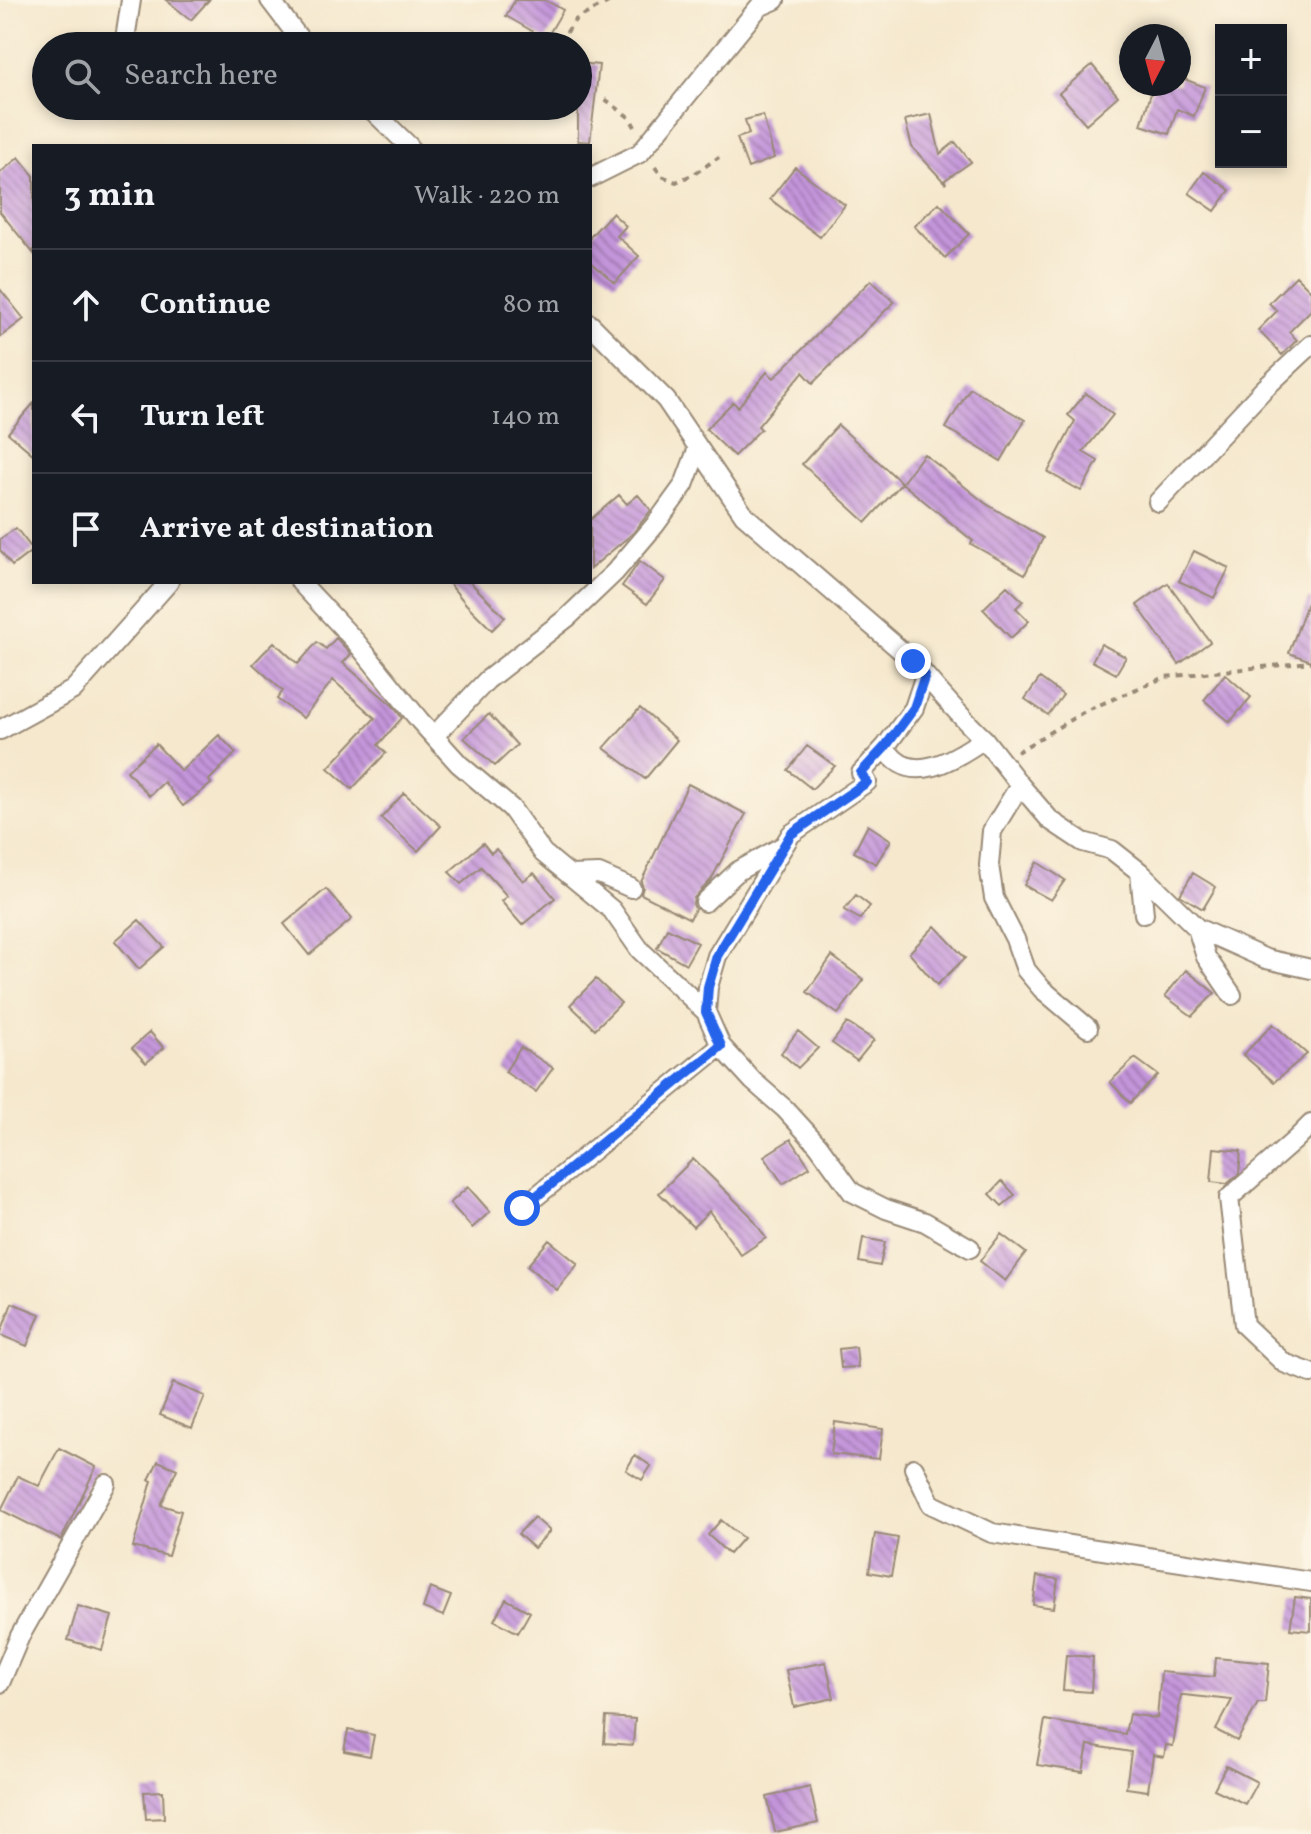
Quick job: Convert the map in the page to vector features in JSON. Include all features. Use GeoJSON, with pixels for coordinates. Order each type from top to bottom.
{"type":"FeatureCollection","features":[{"type":"Feature","properties":{"kind":"street"},"geometry":{"type":"LineString","coordinates":[[126,32],[131,0]]}},
{"type":"Feature","properties":{"kind":"street"},"geometry":{"type":"LineString","coordinates":[[270,0],[294,32]]}},
{"type":"Feature","properties":{"kind":"street"},"geometry":{"type":"LineString","coordinates":[[592,177],[640,153],[761,2]]}},
{"type":"Feature","properties":{"kind":"street"},"geometry":{"type":"LineString","coordinates":[[382,120],[407,144]]}},
{"type":"Feature","properties":{"kind":"street"},"geometry":{"type":"LineString","coordinates":[[592,326],[666,400],[744,515],[913,661],[964,721],[984,739],[1050,820],[1083,842],[1112,850],[1140,872],[1197,928],[1266,959],[1311,969]]}},
{"type":"Feature","properties":{"kind":"street"},"geometry":{"type":"LineString","coordinates":[[1158,502],[1264,389],[1311,345]]}},
{"type":"Feature","properties":{"kind":"street"},"geometry":{"type":"LineString","coordinates":[[434,736],[487,680],[568,617],[615,572],[684,485],[698,448]]}},
{"type":"Feature","properties":{"kind":"street"},"geometry":{"type":"LineString","coordinates":[[0,730],[73,690],[167,584]]}},
{"type":"Feature","properties":{"kind":"street"},"geometry":{"type":"LineString","coordinates":[[302,584],[356,642],[459,764],[511,808],[543,853],[612,910],[640,950],[706,1012],[721,1046],[802,1127],[852,1192],[886,1209],[925,1222],[970,1248]]}},
{"type":"Feature","properties":{"kind":"street"},"geometry":{"type":"LineString","coordinates":[[706,1012],[708,987],[717,956],[783,846],[791,834],[867,782],[861,773],[914,708],[925,675]]}},
{"type":"Feature","properties":{"kind":"street"},"geometry":{"type":"LineString","coordinates":[[885,747],[903,767],[922,768],[943,763],[984,739]]}},
{"type":"Feature","properties":{"kind":"street"},"geometry":{"type":"LineString","coordinates":[[1020,785],[992,831],[989,865],[994,898],[1015,939],[1026,970],[1042,989],[1088,1028]]}},
{"type":"Feature","properties":{"kind":"street"},"geometry":{"type":"LineString","coordinates":[[705,902],[738,871],[783,846]]}},
{"type":"Feature","properties":{"kind":"street"},"geometry":{"type":"LineString","coordinates":[[1140,872],[1144,914]]}},
{"type":"Feature","properties":{"kind":"street"},"geometry":{"type":"LineString","coordinates":[[569,875],[599,874],[631,888]]}},
{"type":"Feature","properties":{"kind":"street"},"geometry":{"type":"LineString","coordinates":[[1197,928],[1206,957],[1232,995]]}},
{"type":"Feature","properties":{"kind":"street"},"geometry":{"type":"LineString","coordinates":[[522,1208],[721,1046]]}},
{"type":"Feature","properties":{"kind":"street"},"geometry":{"type":"LineString","coordinates":[[1311,1124],[1229,1198],[1244,1325],[1284,1363],[1311,1373]]}},
{"type":"Feature","properties":{"kind":"street"},"geometry":{"type":"LineString","coordinates":[[914,1468],[931,1504],[992,1533],[1311,1582]]}},
{"type":"Feature","properties":{"kind":"street"},"geometry":{"type":"LineString","coordinates":[[0,1683],[20,1636],[106,1484]]}},
{"type":"Feature","properties":{"kind":"path"},"geometry":{"type":"LineString","coordinates":[[567,32],[575,20],[612,0]]}},
{"type":"Feature","properties":{"kind":"path"},"geometry":{"type":"LineString","coordinates":[[1001,761],[1085,711],[1165,677],[1311,662]]}},
{"type":"Feature","properties":{"kind":"building"},"geometry":{"type":"Polygon","coordinates":[[[166,0],[209,0],[191,20],[166,0]]]}},
{"type":"Feature","properties":{"kind":"building"},"geometry":{"type":"Polygon","coordinates":[[[515,0],[545,0],[563,10],[550,32],[534,32],[506,16],[515,0]]]}},
{"type":"Feature","properties":{"kind":"building"},"geometry":{"type":"Polygon","coordinates":[[[592,64],[599,65],[590,142],[578,141],[578,120],[592,120],[592,64]]]}},
{"type":"Feature","properties":{"kind":"building"},"geometry":{"type":"Polygon","coordinates":[[[1092,65],[1118,96],[1086,124],[1059,93],[1092,65]]]}},
{"type":"Feature","properties":{"kind":"building"},"geometry":{"type":"Polygon","coordinates":[[[1191,82],[1205,87],[1194,116],[1177,109],[1169,134],[1141,125],[1150,96],[1191,96],[1191,82]]]}},
{"type":"Feature","properties":{"kind":"building"},"geometry":{"type":"Polygon","coordinates":[[[931,114],[940,154],[955,142],[971,162],[945,180],[946,184],[912,147],[905,120],[931,114]]]}},
{"type":"Feature","properties":{"kind":"building"},"geometry":{"type":"Polygon","coordinates":[[[763,115],[774,158],[748,168],[737,138],[749,134],[745,120],[763,115]]]}},
{"type":"Feature","properties":{"kind":"building"},"geometry":{"type":"Polygon","coordinates":[[[19,157],[32,173],[32,252],[0,212],[0,173],[19,157]]]}},
{"type":"Feature","properties":{"kind":"building"},"geometry":{"type":"Polygon","coordinates":[[[795,167],[845,205],[820,237],[770,199],[795,167]]]}},
{"type":"Feature","properties":{"kind":"building"},"geometry":{"type":"Polygon","coordinates":[[[1204,172],[1230,190],[1215,211],[1189,193],[1204,172]]]}},
{"type":"Feature","properties":{"kind":"building"},"geometry":{"type":"Polygon","coordinates":[[[939,203],[969,234],[945,258],[914,226],[939,203]]]}},
{"type":"Feature","properties":{"kind":"building"},"geometry":{"type":"Polygon","coordinates":[[[612,213],[626,226],[617,236],[639,256],[615,283],[592,263],[592,235],[612,213]]]}},
{"type":"Feature","properties":{"kind":"building"},"geometry":{"type":"Polygon","coordinates":[[[1296,276],[1311,291],[1311,310],[1289,332],[1297,340],[1282,355],[1258,330],[1277,311],[1269,303],[1296,276]]]}},
{"type":"Feature","properties":{"kind":"building"},"geometry":{"type":"Polygon","coordinates":[[[871,280],[894,302],[813,383],[803,372],[758,426],[761,429],[734,456],[706,429],[733,402],[738,407],[767,372],[774,378],[871,280]]]}},
{"type":"Feature","properties":{"kind":"building"},"geometry":{"type":"Polygon","coordinates":[[[0,289],[24,319],[0,337],[0,289]]]}},
{"type":"Feature","properties":{"kind":"building"},"geometry":{"type":"Polygon","coordinates":[[[970,388],[1025,420],[1001,461],[946,428],[970,388]]]}},
{"type":"Feature","properties":{"kind":"building"},"geometry":{"type":"Polygon","coordinates":[[[1086,393],[1113,415],[1083,452],[1098,461],[1081,491],[1048,472],[1075,421],[1068,415],[1086,393]]]}},
{"type":"Feature","properties":{"kind":"building"},"geometry":{"type":"Polygon","coordinates":[[[32,405],[32,453],[8,433],[32,405]]]}},
{"type":"Feature","properties":{"kind":"building"},"geometry":{"type":"Polygon","coordinates":[[[838,425],[902,483],[866,522],[802,464],[838,425]]]}},
{"type":"Feature","properties":{"kind":"building"},"geometry":{"type":"Polygon","coordinates":[[[924,454],[985,503],[1043,538],[1025,574],[971,544],[973,541],[902,483],[924,454]]]}},
{"type":"Feature","properties":{"kind":"building"},"geometry":{"type":"Polygon","coordinates":[[[619,495],[627,504],[638,495],[651,510],[633,533],[592,567],[592,518],[619,495]]]}},
{"type":"Feature","properties":{"kind":"building"},"geometry":{"type":"Polygon","coordinates":[[[16,528],[32,551],[12,566],[0,550],[0,539],[16,528]]]}},
{"type":"Feature","properties":{"kind":"building"},"geometry":{"type":"Polygon","coordinates":[[[1194,551],[1229,568],[1214,598],[1179,581],[1194,551]]]}},
{"type":"Feature","properties":{"kind":"building"},"geometry":{"type":"Polygon","coordinates":[[[640,561],[665,580],[647,604],[622,586],[640,561]]]}},
{"type":"Feature","properties":{"kind":"building"},"geometry":{"type":"Polygon","coordinates":[[[1168,583],[1210,642],[1179,664],[1137,605],[1168,583]]]}},
{"type":"Feature","properties":{"kind":"building"},"geometry":{"type":"Polygon","coordinates":[[[450,584],[472,584],[505,617],[492,630],[450,584]]]}},
{"type":"Feature","properties":{"kind":"building"},"geometry":{"type":"Polygon","coordinates":[[[1007,586],[1023,601],[1016,608],[1029,621],[1011,638],[983,609],[1007,586]]]}},
{"type":"Feature","properties":{"kind":"building"},"geometry":{"type":"Polygon","coordinates":[[[1311,598],[1311,661],[1289,653],[1311,598]]]}},
{"type":"Feature","properties":{"kind":"building"},"geometry":{"type":"Polygon","coordinates":[[[336,638],[351,654],[343,663],[392,705],[402,718],[378,745],[386,753],[352,789],[328,768],[375,718],[333,680],[303,718],[277,699],[283,691],[253,664],[274,642],[298,664],[317,642],[326,649],[336,638]]]}},
{"type":"Feature","properties":{"kind":"building"},"geometry":{"type":"Polygon","coordinates":[[[1101,644],[1126,657],[1116,674],[1092,661],[1101,644]]]}},
{"type":"Feature","properties":{"kind":"building"},"geometry":{"type":"Polygon","coordinates":[[[1225,674],[1251,697],[1230,722],[1204,700],[1225,674]]]}},
{"type":"Feature","properties":{"kind":"building"},"geometry":{"type":"Polygon","coordinates":[[[1040,678],[1063,695],[1048,715],[1025,699],[1040,678]]]}},
{"type":"Feature","properties":{"kind":"building"},"geometry":{"type":"Polygon","coordinates":[[[640,708],[677,740],[645,779],[604,748],[640,708]]]}},
{"type":"Feature","properties":{"kind":"building"},"geometry":{"type":"Polygon","coordinates":[[[489,714],[517,745],[495,766],[464,738],[489,714]]]}},
{"type":"Feature","properties":{"kind":"building"},"geometry":{"type":"Polygon","coordinates":[[[219,735],[236,753],[209,780],[211,784],[183,806],[164,782],[149,796],[127,771],[156,744],[181,771],[219,735]]]}},
{"type":"Feature","properties":{"kind":"building"},"geometry":{"type":"Polygon","coordinates":[[[807,746],[835,766],[812,789],[788,770],[807,746]]]}},
{"type":"Feature","properties":{"kind":"building"},"geometry":{"type":"Polygon","coordinates":[[[688,784],[746,814],[711,880],[694,898],[695,909],[690,919],[641,894],[641,882],[688,784]]]}},
{"type":"Feature","properties":{"kind":"building"},"geometry":{"type":"Polygon","coordinates":[[[404,793],[441,826],[418,851],[381,818],[404,793]]]}},
{"type":"Feature","properties":{"kind":"building"},"geometry":{"type":"Polygon","coordinates":[[[868,825],[891,840],[876,864],[854,852],[868,825]]]}},
{"type":"Feature","properties":{"kind":"building"},"geometry":{"type":"Polygon","coordinates":[[[483,843],[491,853],[496,849],[523,881],[534,873],[555,898],[522,925],[501,901],[507,896],[481,867],[461,884],[449,872],[483,843]]]}},
{"type":"Feature","properties":{"kind":"building"},"geometry":{"type":"Polygon","coordinates":[[[1037,862],[1065,880],[1051,900],[1024,885],[1037,862]]]}},
{"type":"Feature","properties":{"kind":"building"},"geometry":{"type":"Polygon","coordinates":[[[1193,873],[1216,887],[1203,909],[1180,895],[1193,873]]]}},
{"type":"Feature","properties":{"kind":"building"},"geometry":{"type":"Polygon","coordinates":[[[326,889],[352,919],[309,955],[284,924],[326,889]]]}},
{"type":"Feature","properties":{"kind":"building"},"geometry":{"type":"Polygon","coordinates":[[[856,895],[870,906],[860,919],[844,910],[856,895]]]}},
{"type":"Feature","properties":{"kind":"building"},"geometry":{"type":"Polygon","coordinates":[[[139,920],[164,947],[139,969],[115,941],[139,920]]]}},
{"type":"Feature","properties":{"kind":"building"},"geometry":{"type":"Polygon","coordinates":[[[935,926],[965,958],[937,985],[909,953],[935,926]]]}},
{"type":"Feature","properties":{"kind":"building"},"geometry":{"type":"Polygon","coordinates":[[[667,928],[698,943],[686,964],[657,948],[667,928]]]}},
{"type":"Feature","properties":{"kind":"building"},"geometry":{"type":"Polygon","coordinates":[[[832,956],[864,980],[838,1014],[807,992],[832,956]]]}},
{"type":"Feature","properties":{"kind":"building"},"geometry":{"type":"Polygon","coordinates":[[[1186,970],[1215,993],[1192,1016],[1165,996],[1186,970]]]}},
{"type":"Feature","properties":{"kind":"building"},"geometry":{"type":"Polygon","coordinates":[[[596,979],[621,1003],[595,1029],[570,1005],[596,979]]]}},
{"type":"Feature","properties":{"kind":"building"},"geometry":{"type":"Polygon","coordinates":[[[847,1023],[874,1040],[857,1061],[832,1043],[847,1023]]]}},
{"type":"Feature","properties":{"kind":"building"},"geometry":{"type":"Polygon","coordinates":[[[1273,1024],[1307,1054],[1274,1082],[1243,1055],[1273,1024]]]}},
{"type":"Feature","properties":{"kind":"building"},"geometry":{"type":"Polygon","coordinates":[[[798,1031],[818,1048],[798,1068],[781,1053],[798,1031]]]}},
{"type":"Feature","properties":{"kind":"building"},"geometry":{"type":"Polygon","coordinates":[[[150,1032],[164,1048],[146,1063],[132,1048],[150,1032]]]}},
{"type":"Feature","properties":{"kind":"building"},"geometry":{"type":"Polygon","coordinates":[[[521,1047],[553,1068],[536,1092],[505,1072],[521,1047]]]}},
{"type":"Feature","properties":{"kind":"building"},"geometry":{"type":"Polygon","coordinates":[[[1135,1058],[1158,1075],[1130,1103],[1110,1082],[1135,1058]]]}},
{"type":"Feature","properties":{"kind":"building"},"geometry":{"type":"Polygon","coordinates":[[[791,1139],[810,1167],[783,1184],[764,1156],[791,1139]]]}},
{"type":"Feature","properties":{"kind":"building"},"geometry":{"type":"Polygon","coordinates":[[[1214,1148],[1241,1151],[1239,1174],[1227,1184],[1211,1182],[1214,1148]]]}},
{"type":"Feature","properties":{"kind":"building"},"geometry":{"type":"Polygon","coordinates":[[[693,1159],[750,1215],[766,1238],[741,1255],[709,1211],[693,1227],[659,1193],[693,1159]]]}},
{"type":"Feature","properties":{"kind":"building"},"geometry":{"type":"Polygon","coordinates":[[[1002,1181],[1015,1195],[1002,1206],[990,1194],[1002,1181]]]}},
{"type":"Feature","properties":{"kind":"building"},"geometry":{"type":"Polygon","coordinates":[[[468,1187],[490,1212],[472,1228],[450,1203],[468,1187]]]}},
{"type":"Feature","properties":{"kind":"building"},"geometry":{"type":"Polygon","coordinates":[[[1001,1234],[1026,1253],[1005,1281],[980,1261],[1001,1234]]]}},
{"type":"Feature","properties":{"kind":"building"},"geometry":{"type":"Polygon","coordinates":[[[863,1238],[885,1242],[880,1266],[859,1262],[863,1238]]]}},
{"type":"Feature","properties":{"kind":"building"},"geometry":{"type":"Polygon","coordinates":[[[549,1240],[578,1264],[557,1290],[527,1266],[549,1240]]]}},
{"type":"Feature","properties":{"kind":"building"},"geometry":{"type":"Polygon","coordinates":[[[12,1303],[40,1314],[27,1346],[0,1335],[12,1303]]]}},
{"type":"Feature","properties":{"kind":"building"},"geometry":{"type":"Polygon","coordinates":[[[856,1347],[858,1367],[841,1368],[839,1349],[856,1347]]]}},
{"type":"Feature","properties":{"kind":"building"},"geometry":{"type":"Polygon","coordinates":[[[173,1383],[205,1396],[192,1428],[160,1415],[173,1383]]]}},
{"type":"Feature","properties":{"kind":"building"},"geometry":{"type":"Polygon","coordinates":[[[835,1422],[883,1429],[879,1459],[831,1454],[835,1422]]]}},
{"type":"Feature","properties":{"kind":"building"},"geometry":{"type":"Polygon","coordinates":[[[59,1448],[96,1467],[61,1540],[1,1510],[18,1476],[39,1486],[59,1448]]]}},
{"type":"Feature","properties":{"kind":"building"},"geometry":{"type":"Polygon","coordinates":[[[635,1455],[651,1466],[642,1480],[626,1470],[635,1455]]]}},
{"type":"Feature","properties":{"kind":"building"},"geometry":{"type":"Polygon","coordinates":[[[158,1461],[177,1469],[161,1505],[181,1511],[168,1556],[133,1547],[152,1481],[149,1480],[158,1461]]]}},
{"type":"Feature","properties":{"kind":"building"},"geometry":{"type":"Polygon","coordinates":[[[534,1517],[550,1531],[534,1548],[518,1534],[534,1517]]]}},
{"type":"Feature","properties":{"kind":"building"},"geometry":{"type":"Polygon","coordinates":[[[721,1520],[743,1538],[729,1554],[708,1535],[721,1520]]]}},
{"type":"Feature","properties":{"kind":"building"},"geometry":{"type":"Polygon","coordinates":[[[875,1534],[898,1538],[891,1576],[869,1572],[875,1534]]]}},
{"type":"Feature","properties":{"kind":"building"},"geometry":{"type":"Polygon","coordinates":[[[1037,1576],[1058,1579],[1054,1608],[1033,1605],[1037,1576]]]}},
{"type":"Feature","properties":{"kind":"building"},"geometry":{"type":"Polygon","coordinates":[[[430,1588],[451,1596],[443,1616],[423,1608],[430,1588]]]}},
{"type":"Feature","properties":{"kind":"building"},"geometry":{"type":"Polygon","coordinates":[[[1295,1597],[1311,1599],[1311,1631],[1290,1629],[1295,1597]]]}},
{"type":"Feature","properties":{"kind":"building"},"geometry":{"type":"Polygon","coordinates":[[[506,1599],[530,1612],[518,1633],[494,1620],[506,1599]]]}},
{"type":"Feature","properties":{"kind":"building"},"geometry":{"type":"Polygon","coordinates":[[[78,1606],[112,1616],[102,1650],[68,1640],[78,1606]]]}},
{"type":"Feature","properties":{"kind":"building"},"geometry":{"type":"Polygon","coordinates":[[[1066,1655],[1093,1657],[1091,1692],[1063,1690],[1066,1655]]]}},
{"type":"Feature","properties":{"kind":"building"},"geometry":{"type":"Polygon","coordinates":[[[1216,1658],[1269,1663],[1265,1703],[1258,1703],[1237,1741],[1216,1730],[1232,1700],[1181,1695],[1173,1746],[1166,1745],[1164,1757],[1153,1755],[1148,1791],[1126,1788],[1131,1752],[1088,1745],[1083,1772],[1037,1765],[1045,1720],[1125,1734],[1129,1714],[1157,1718],[1161,1672],[1214,1677],[1216,1658]]]}},
{"type":"Feature","properties":{"kind":"building"},"geometry":{"type":"Polygon","coordinates":[[[826,1662],[834,1698],[794,1707],[786,1670],[826,1662]]]}},
{"type":"Feature","properties":{"kind":"building"},"geometry":{"type":"Polygon","coordinates":[[[606,1717],[635,1719],[633,1745],[604,1743],[606,1717]]]}},
{"type":"Feature","properties":{"kind":"building"},"geometry":{"type":"Polygon","coordinates":[[[348,1730],[374,1735],[370,1756],[344,1751],[348,1730]]]}},
{"type":"Feature","properties":{"kind":"building"},"geometry":{"type":"Polygon","coordinates":[[[1226,1766],[1257,1782],[1245,1804],[1214,1789],[1226,1766]]]}},
{"type":"Feature","properties":{"kind":"building"},"geometry":{"type":"Polygon","coordinates":[[[810,1787],[818,1823],[775,1832],[767,1797],[810,1787]]]}},
{"type":"Feature","properties":{"kind":"building"},"geometry":{"type":"Polygon","coordinates":[[[163,1791],[164,1818],[146,1819],[144,1792],[163,1791]]]}},
{"type":"Feature","properties":{"kind":"route"},"geometry":{"type":"LineString","coordinates":[[522,1208],[721,1046],[706,1012],[708,987],[717,956],[791,834],[867,782],[861,773],[914,708],[925,675],[913,661]]}}]}
